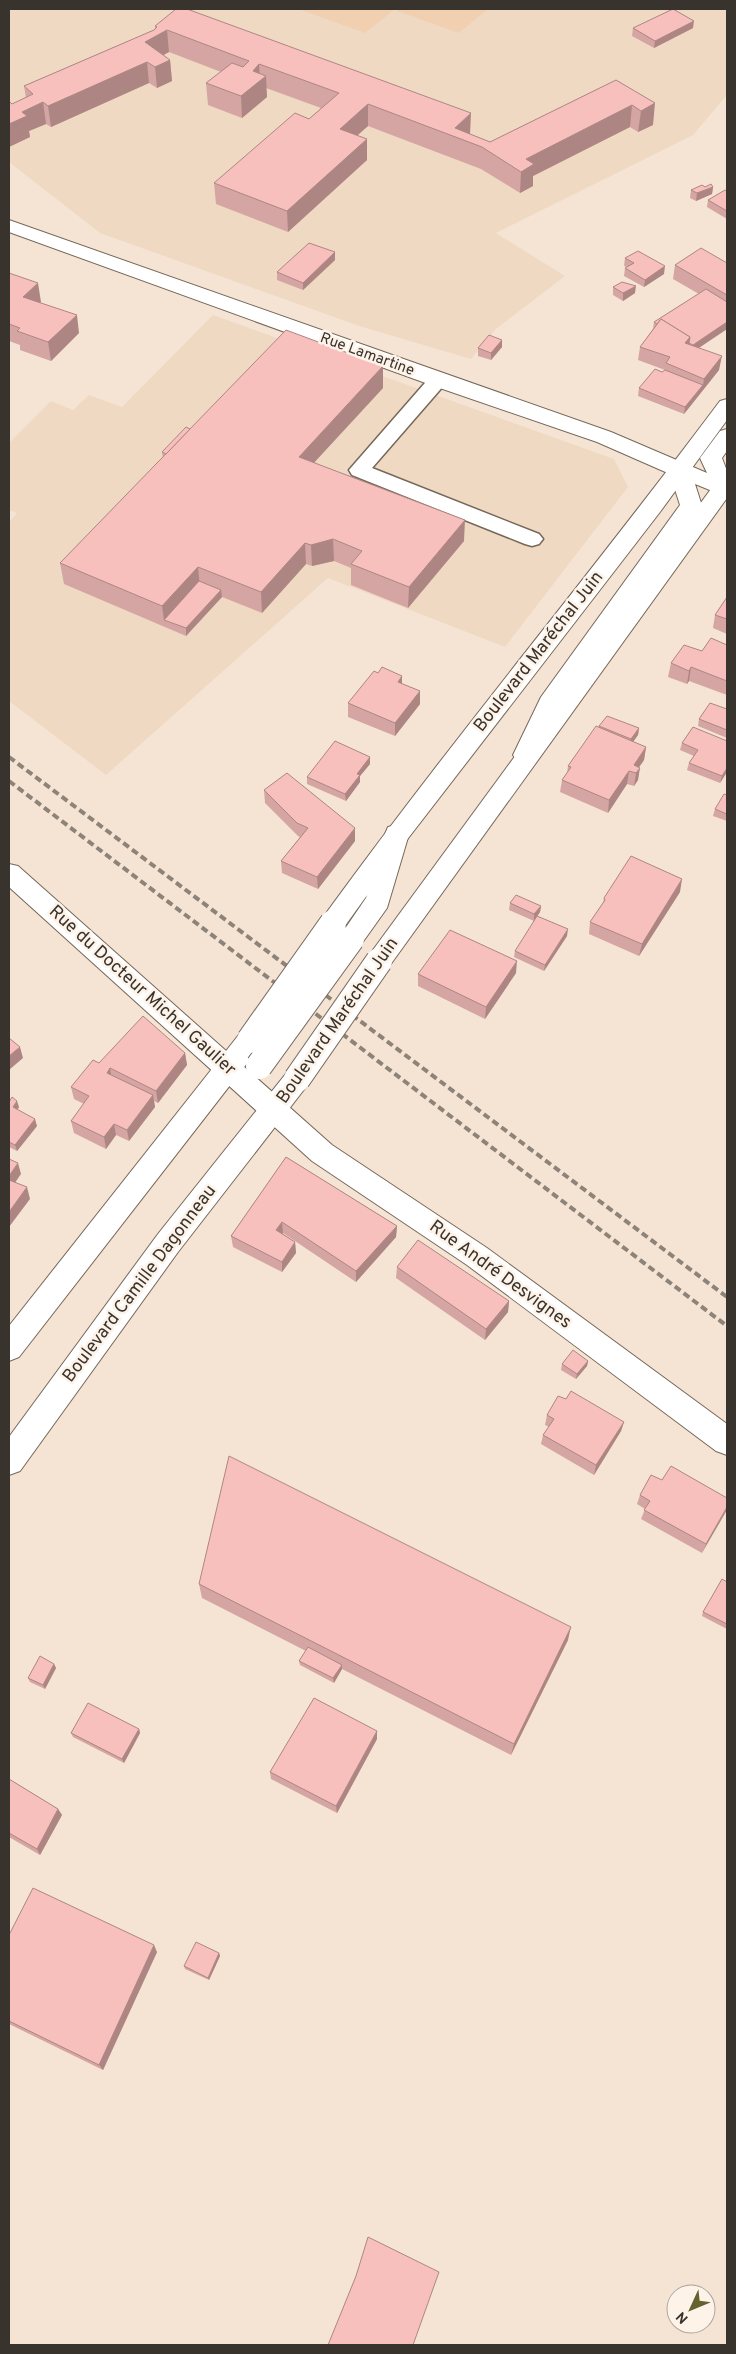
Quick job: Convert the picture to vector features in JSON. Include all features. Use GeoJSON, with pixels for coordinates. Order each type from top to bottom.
{"type":"FeatureCollection","features":[{"type":"Feature","properties":{"kind":"street","name":"Rue Lamartine"},"geometry":{"type":"LineString","coordinates":[[10,228],[604,437],[726,488]]}},
{"type":"Feature","properties":{"kind":"street","name":"Boulevard Maréchal Juin"},"geometry":{"type":"LineString","coordinates":[[228,1068],[342,931],[378,901],[398,834],[727,406]]}},
{"type":"Feature","properties":{"kind":"street"},"geometry":{"type":"LineString","coordinates":[[726,488],[711,458],[727,436]]}},
{"type":"Feature","properties":{"kind":"street","name":"Boulevard Maréchal Juin"},"geometry":{"type":"LineString","coordinates":[[518,770],[550,703],[691,506],[679,469]]}},
{"type":"Feature","properties":{"kind":"street","name":"Boulevard Maréchal Juin"},"geometry":{"type":"LineString","coordinates":[[274,1110],[379,961],[726,488]]}},
{"type":"Feature","properties":{"kind":"street","name":"Rue du Docteur Michel Gaulier"},"geometry":{"type":"LineString","coordinates":[[9,873],[274,1110]]}},
{"type":"Feature","properties":{"kind":"street","name":"Boulevard Maréchal Juin"},"geometry":{"type":"LineString","coordinates":[[274,1110],[260,1066],[342,931]]}},
{"type":"Feature","properties":{"kind":"street"},"geometry":{"type":"LineString","coordinates":[[9,1348],[228,1068]]}},
{"type":"Feature","properties":{"kind":"street","name":"Rue André Desvignes"},"geometry":{"type":"LineString","coordinates":[[274,1110],[322,1152],[375,1186],[505,1277],[727,1440]]}},
{"type":"Feature","properties":{"kind":"street","name":"Boulevard Camille Dagonneau"},"geometry":{"type":"LineString","coordinates":[[9,1461],[168,1243],[274,1110]]}},
{"type":"Feature","properties":{"kind":"lane"},"geometry":{"type":"LineString","coordinates":[[438,380],[359,470],[532,539]]}},
{"type":"Feature","properties":{"kind":"shaded area"},"geometry":{"type":"Polygon","coordinates":[[[9,9],[727,9],[727,95],[693,135],[496,233],[565,276],[496,329],[471,359],[359,326],[100,233],[9,162],[9,9]]]}},
{"type":"Feature","properties":{"kind":"shaded area"},"geometry":{"type":"Polygon","coordinates":[[[298,9],[395,9],[365,33],[298,9]]]}},
{"type":"Feature","properties":{"kind":"shaded area"},"geometry":{"type":"Polygon","coordinates":[[[399,9],[488,9],[459,33],[397,11],[399,9]]]}},
{"type":"Feature","properties":{"kind":"shaded area"},"geometry":{"type":"Polygon","coordinates":[[[213,315],[614,459],[628,487],[505,647],[328,578],[106,775],[9,701],[9,522],[17,513],[9,510],[9,443],[51,401],[73,410],[89,395],[122,407],[213,315]]]}},
{"type":"Feature","properties":{"kind":"building"},"geometry":{"type":"Polygon","coordinates":[[[176,9],[187,9],[471,113],[455,128],[490,142],[616,80],[655,103],[641,111],[632,105],[526,159],[534,164],[521,172],[482,147],[368,104],[340,129],[367,139],[287,211],[214,183],[295,113],[309,119],[339,93],[259,64],[253,71],[266,76],[241,96],[206,83],[232,63],[243,67],[249,61],[167,30],[145,42],[170,60],[155,67],[147,62],[48,106],[43,102],[22,112],[27,116],[9,124],[9,101],[12,104],[33,94],[24,86],[154,30],[157,27],[155,26],[176,9]]]}},
{"type":"Feature","properties":{"kind":"building"},"geometry":{"type":"Polygon","coordinates":[[[673,9],[694,21],[655,41],[633,28],[673,9]]]}},
{"type":"Feature","properties":{"kind":"building"},"geometry":{"type":"Polygon","coordinates":[[[711,184],[713,187],[697,193],[691,190],[702,185],[705,187],[711,184]]]}},
{"type":"Feature","properties":{"kind":"building"},"geometry":{"type":"Polygon","coordinates":[[[725,190],[727,191],[727,211],[708,200],[725,190]]]}},
{"type":"Feature","properties":{"kind":"building"},"geometry":{"type":"Polygon","coordinates":[[[309,243],[335,252],[303,283],[277,272],[309,243]]]}},
{"type":"Feature","properties":{"kind":"building"},"geometry":{"type":"Polygon","coordinates":[[[701,248],[727,263],[727,295],[675,265],[701,248]]]}},
{"type":"Feature","properties":{"kind":"building"},"geometry":{"type":"Polygon","coordinates":[[[638,251],[665,266],[645,280],[625,268],[634,263],[625,258],[638,251]]]}},
{"type":"Feature","properties":{"kind":"building"},"geometry":{"type":"Polygon","coordinates":[[[9,273],[38,283],[23,297],[77,315],[48,342],[17,331],[20,328],[9,324],[9,273]]]}},
{"type":"Feature","properties":{"kind":"building"},"geometry":{"type":"Polygon","coordinates":[[[622,282],[636,286],[623,293],[613,287],[622,282]]]}},
{"type":"Feature","properties":{"kind":"building"},"geometry":{"type":"Polygon","coordinates":[[[706,289],[727,302],[727,322],[693,345],[689,343],[690,337],[661,319],[657,324],[654,322],[706,289]]]}},
{"type":"Feature","properties":{"kind":"building"},"geometry":{"type":"Polygon","coordinates":[[[661,319],[690,337],[685,343],[722,356],[704,379],[666,363],[670,357],[640,347],[661,319]]]}},
{"type":"Feature","properties":{"kind":"building"},"geometry":{"type":"Polygon","coordinates":[[[286,330],[383,366],[299,457],[465,520],[409,587],[351,564],[362,551],[333,539],[311,545],[305,543],[261,592],[198,567],[162,606],[60,563],[286,330]]]}},
{"type":"Feature","properties":{"kind":"building"},"geometry":{"type":"Polygon","coordinates":[[[489,335],[502,340],[491,353],[478,348],[489,335]]]}},
{"type":"Feature","properties":{"kind":"building"},"geometry":{"type":"Polygon","coordinates":[[[655,369],[662,372],[665,370],[703,385],[685,407],[639,388],[655,369]]]}},
{"type":"Feature","properties":{"kind":"building"},"geometry":{"type":"Polygon","coordinates":[[[186,427],[190,429],[166,454],[162,452],[186,427]]]}},
{"type":"Feature","properties":{"kind":"building"},"geometry":{"type":"Polygon","coordinates":[[[199,581],[221,590],[186,628],[164,620],[199,581]]]}},
{"type":"Feature","properties":{"kind":"building"},"geometry":{"type":"Polygon","coordinates":[[[727,597],[727,619],[715,615],[727,597]]]}},
{"type":"Feature","properties":{"kind":"building"},"geometry":{"type":"Polygon","coordinates":[[[711,638],[727,645],[727,681],[691,667],[689,671],[671,663],[684,645],[702,651],[711,638]]]}},
{"type":"Feature","properties":{"kind":"building"},"geometry":{"type":"Polygon","coordinates":[[[382,667],[402,676],[398,682],[420,691],[395,723],[348,703],[374,671],[378,673],[382,667]]]}},
{"type":"Feature","properties":{"kind":"building"},"geometry":{"type":"Polygon","coordinates":[[[710,703],[727,709],[727,730],[699,719],[710,703]]]}},
{"type":"Feature","properties":{"kind":"building"},"geometry":{"type":"Polygon","coordinates":[[[607,716],[639,728],[631,739],[599,726],[607,716]]]}},
{"type":"Feature","properties":{"kind":"building"},"geometry":{"type":"Polygon","coordinates":[[[596,726],[646,747],[634,765],[640,768],[636,773],[629,771],[609,800],[562,780],[571,767],[568,766],[596,726]]]}},
{"type":"Feature","properties":{"kind":"building"},"geometry":{"type":"Polygon","coordinates":[[[693,727],[727,741],[727,768],[722,776],[689,763],[698,750],[682,743],[693,727]]]}},
{"type":"Feature","properties":{"kind":"building"},"geometry":{"type":"Polygon","coordinates":[[[335,741],[370,757],[357,774],[360,775],[345,794],[307,777],[335,741]]]}},
{"type":"Feature","properties":{"kind":"building"},"geometry":{"type":"Polygon","coordinates":[[[287,773],[355,828],[317,877],[281,861],[308,828],[297,823],[264,790],[287,773]]]}},
{"type":"Feature","properties":{"kind":"building"},"geometry":{"type":"Polygon","coordinates":[[[724,794],[727,795],[727,814],[715,809],[724,794]]]}},
{"type":"Feature","properties":{"kind":"building"},"geometry":{"type":"Polygon","coordinates":[[[631,856],[682,879],[642,944],[590,922],[631,856]]]}},
{"type":"Feature","properties":{"kind":"building"},"geometry":{"type":"Polygon","coordinates":[[[516,895],[541,906],[534,914],[510,903],[516,895]]]}},
{"type":"Feature","properties":{"kind":"building"},"geometry":{"type":"Polygon","coordinates":[[[537,916],[568,929],[545,965],[515,951],[537,916]]]}},
{"type":"Feature","properties":{"kind":"building"},"geometry":{"type":"Polygon","coordinates":[[[450,930],[517,961],[486,1007],[418,974],[450,930]]]}},
{"type":"Feature","properties":{"kind":"building"},"geometry":{"type":"Polygon","coordinates":[[[143,1016],[185,1053],[156,1091],[110,1068],[107,1073],[153,1095],[127,1130],[114,1124],[104,1137],[71,1121],[89,1096],[71,1087],[93,1060],[99,1063],[143,1016]]]}},
{"type":"Feature","properties":{"kind":"building"},"geometry":{"type":"Polygon","coordinates":[[[9,1038],[20,1047],[9,1056],[9,1038]]]}},
{"type":"Feature","properties":{"kind":"building"},"geometry":{"type":"Polygon","coordinates":[[[12,1097],[17,1101],[13,1107],[35,1119],[15,1145],[9,1142],[9,1102],[12,1097]]]}},
{"type":"Feature","properties":{"kind":"building"},"geometry":{"type":"Polygon","coordinates":[[[286,1157],[397,1226],[356,1271],[282,1222],[276,1230],[295,1242],[282,1262],[231,1236],[286,1157]]]}},
{"type":"Feature","properties":{"kind":"building"},"geometry":{"type":"Polygon","coordinates":[[[9,1159],[18,1163],[9,1176],[9,1159]]]}},
{"type":"Feature","properties":{"kind":"building"},"geometry":{"type":"Polygon","coordinates":[[[9,1180],[27,1187],[9,1212],[9,1180]]]}},
{"type":"Feature","properties":{"kind":"building"},"geometry":{"type":"Polygon","coordinates":[[[418,1240],[509,1301],[486,1329],[397,1267],[418,1240]]]}},
{"type":"Feature","properties":{"kind":"building"},"geometry":{"type":"Polygon","coordinates":[[[573,1350],[588,1361],[577,1374],[562,1364],[573,1350]]]}},
{"type":"Feature","properties":{"kind":"building"},"geometry":{"type":"Polygon","coordinates":[[[571,1391],[624,1422],[596,1465],[543,1435],[554,1419],[547,1415],[558,1396],[566,1399],[571,1391]]]}},
{"type":"Feature","properties":{"kind":"building"},"geometry":{"type":"Polygon","coordinates":[[[229,1456],[571,1627],[514,1744],[199,1584],[229,1456]]]}},
{"type":"Feature","properties":{"kind":"building"},"geometry":{"type":"Polygon","coordinates":[[[671,1466],[727,1498],[727,1507],[706,1544],[644,1510],[650,1501],[640,1495],[651,1475],[662,1480],[671,1466]]]}},
{"type":"Feature","properties":{"kind":"building"},"geometry":{"type":"Polygon","coordinates":[[[722,1579],[727,1582],[727,1624],[703,1612],[722,1579]]]}},
{"type":"Feature","properties":{"kind":"building"},"geometry":{"type":"Polygon","coordinates":[[[308,1647],[342,1665],[333,1678],[299,1661],[308,1647]]]}},
{"type":"Feature","properties":{"kind":"building"},"geometry":{"type":"Polygon","coordinates":[[[40,1656],[54,1664],[43,1685],[28,1678],[40,1656]]]}},
{"type":"Feature","properties":{"kind":"building"},"geometry":{"type":"Polygon","coordinates":[[[314,1698],[377,1731],[336,1806],[270,1772],[314,1698]]]}},
{"type":"Feature","properties":{"kind":"building"},"geometry":{"type":"Polygon","coordinates":[[[88,1703],[139,1729],[122,1759],[71,1733],[88,1703]]]}},
{"type":"Feature","properties":{"kind":"building"},"geometry":{"type":"Polygon","coordinates":[[[9,1779],[58,1809],[37,1849],[9,1833],[9,1779]]]}},
{"type":"Feature","properties":{"kind":"building"},"geometry":{"type":"Polygon","coordinates":[[[33,1888],[154,1945],[99,2065],[9,2021],[9,1935],[33,1888]]]}},
{"type":"Feature","properties":{"kind":"building"},"geometry":{"type":"Polygon","coordinates":[[[196,1942],[219,1953],[208,1978],[184,1966],[196,1942]]]}},
{"type":"Feature","properties":{"kind":"building"},"geometry":{"type":"Polygon","coordinates":[[[368,2237],[439,2272],[413,2345],[328,2345],[356,2276],[368,2237]]]}},
{"type":"Feature","properties":{"kind":"railway"},"geometry":{"type":"LineString","coordinates":[[9,757],[727,1297]]}},
{"type":"Feature","properties":{"kind":"railway"},"geometry":{"type":"LineString","coordinates":[[9,781],[727,1326]]}}]}
